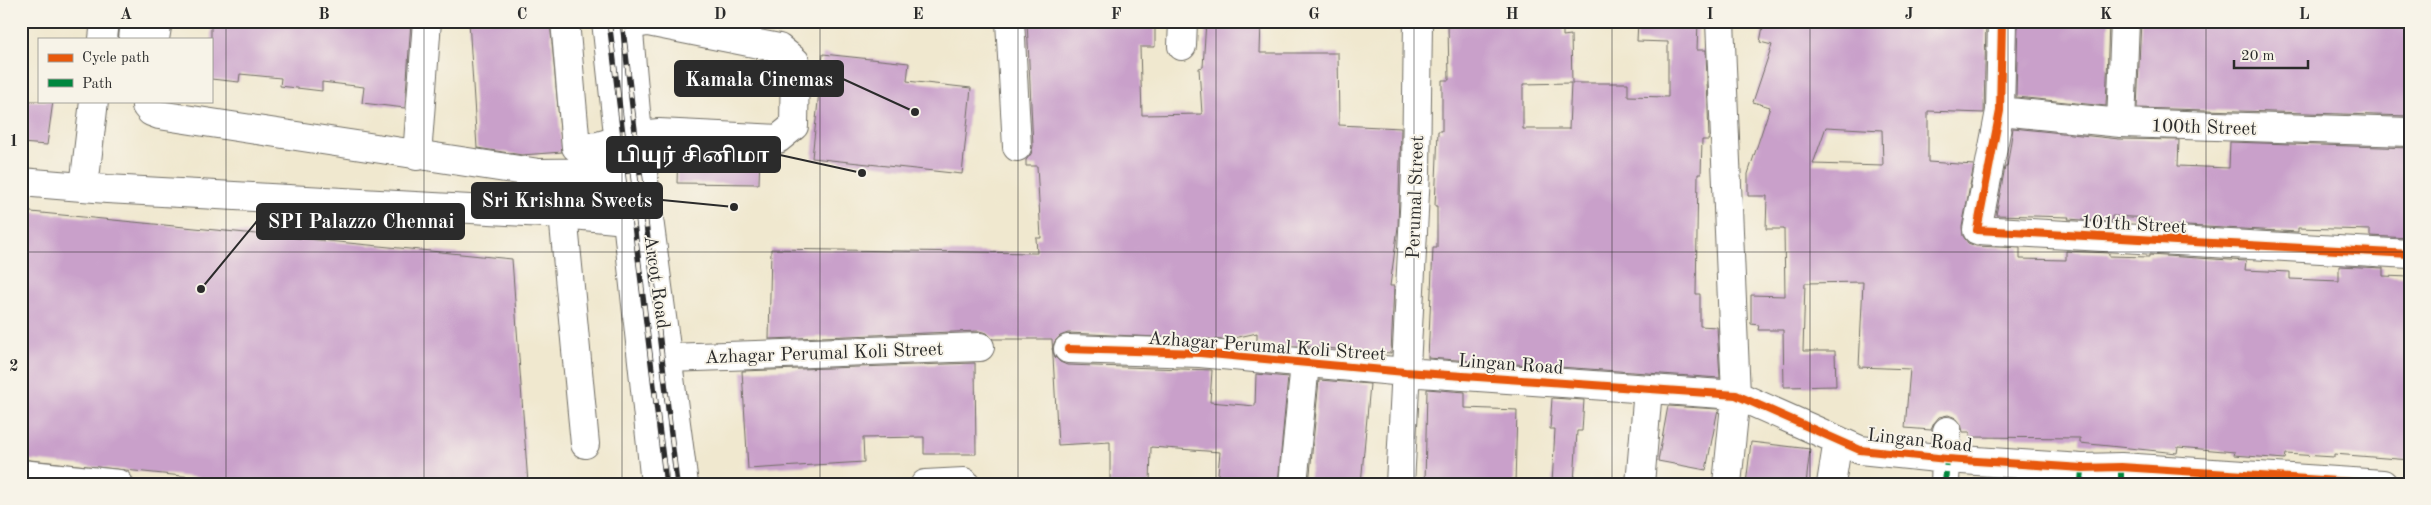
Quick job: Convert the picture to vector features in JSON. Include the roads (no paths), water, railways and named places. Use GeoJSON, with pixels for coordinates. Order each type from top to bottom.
{"type":"FeatureCollection","features":[{"type":"Feature","properties":{"kind":"street"},"geometry":{"type":"LineString","coordinates":[[103,38],[105,21]]}},
{"type":"Feature","properties":{"kind":"street"},"geometry":{"type":"LineString","coordinates":[[133,38],[135,21]]}},
{"type":"Feature","properties":{"kind":"street"},"geometry":{"type":"LineString","coordinates":[[155,38],[158,21]]}},
{"type":"Feature","properties":{"kind":"street"},"geometry":{"type":"LineString","coordinates":[[417,156],[427,21]]}},
{"type":"Feature","properties":{"kind":"street"},"geometry":{"type":"LineString","coordinates":[[565,21],[576,147],[598,146],[628,137],[659,132],[778,139],[794,126],[796,62],[779,48],[648,22],[621,23]]}},
{"type":"Feature","properties":{"kind":"street"},"geometry":{"type":"LineString","coordinates":[[1010,21],[1017,147]]}},
{"type":"Feature","properties":{"kind":"street","name":"Perumal Street"},"geometry":{"type":"LineString","coordinates":[[1400,484],[1416,173],[1418,21]]}},
{"type":"Feature","properties":{"kind":"street"},"geometry":{"type":"LineString","coordinates":[[1720,21],[1736,395],[1726,484]]}},
{"type":"Feature","properties":{"kind":"street"},"geometry":{"type":"LineString","coordinates":[[2000,112],[2002,21]]}},
{"type":"Feature","properties":{"kind":"street"},"geometry":{"type":"LineString","coordinates":[[2121,123],[2125,21]]}},
{"type":"Feature","properties":{"kind":"street","name":"Arcot Road"},"geometry":{"type":"LineString","coordinates":[[621,23],[628,137],[629,194],[655,484]]}},
{"type":"Feature","properties":{"kind":"street"},"geometry":{"type":"LineString","coordinates":[[84,187],[94,102]]}},
{"type":"Feature","properties":{"kind":"street"},"geometry":{"type":"LineString","coordinates":[[141,103],[159,115],[417,156],[539,173],[629,194]]}},
{"type":"Feature","properties":{"kind":"street","name":"100th Street"},"geometry":{"type":"LineString","coordinates":[[2000,112],[2121,123],[2410,132]]}},
{"type":"Feature","properties":{"kind":"street","name":"101th Street"},"geometry":{"type":"LineString","coordinates":[[2000,112],[1977,230],[2410,254]]}},
{"type":"Feature","properties":{"kind":"street"},"geometry":{"type":"LineString","coordinates":[[21,182],[563,214],[629,194]]}},
{"type":"Feature","properties":{"kind":"street","name":"Arcot Road"},"geometry":{"type":"LineString","coordinates":[[629,194],[668,358],[684,484]]}},
{"type":"Feature","properties":{"kind":"street"},"geometry":{"type":"LineString","coordinates":[[563,214],[585,444]]}},
{"type":"Feature","properties":{"kind":"street","name":"Azhagar Perumal Koli Street"},"geometry":{"type":"LineString","coordinates":[[668,358],[980,347]]}},
{"type":"Feature","properties":{"kind":"street","name":"Azhagar Perumal Koli Street"},"geometry":{"type":"LineString","coordinates":[[1068,349],[1200,353],[1405,372]]}},
{"type":"Feature","properties":{"kind":"street"},"geometry":{"type":"LineString","coordinates":[[1294,484],[1305,364]]}},
{"type":"Feature","properties":{"kind":"street","name":"Lingan Road"},"geometry":{"type":"LineString","coordinates":[[1405,372],[1736,395],[1860,450],[1946,471],[2383,484]]}},
{"type":"Feature","properties":{"kind":"street"},"geometry":{"type":"LineString","coordinates":[[1640,484],[1648,389]]}},
{"type":"Feature","properties":{"kind":"street"},"geometry":{"type":"LineString","coordinates":[[1946,471],[1947,431]]}},
{"type":"Feature","properties":{"kind":"street"},"geometry":{"type":"LineString","coordinates":[[1831,484],[1838,440]]}},
{"type":"Feature","properties":{"kind":"street"},"geometry":{"type":"LineString","coordinates":[[21,474],[119,484]]}},
{"type":"Feature","properties":{"kind":"street"},"geometry":{"type":"LineString","coordinates":[[925,484],[964,482]]}},
{"type":"Feature","properties":{"kind":"railway"},"geometry":{"type":"LineString","coordinates":[[609,21],[666,484]]}},
{"type":"Feature","properties":{"kind":"railway"},"geometry":{"type":"LineString","coordinates":[[622,21],[677,484]]}},
{"type":"Feature","properties":{"kind":"place","name":"Kamala Cinemas"},"geometry":{"type":"Point","coordinates":[915,112]}},
{"type":"Feature","properties":{"kind":"place","name":"பியுர் சினிமா"},"geometry":{"type":"Point","coordinates":[862,173]}},
{"type":"Feature","properties":{"kind":"place","name":"Sri Krishna Sweets"},"geometry":{"type":"Point","coordinates":[734,207]}},
{"type":"Feature","properties":{"kind":"place","name":"SPI Palazzo Chennai"},"geometry":{"type":"Point","coordinates":[201,289]}}]}
